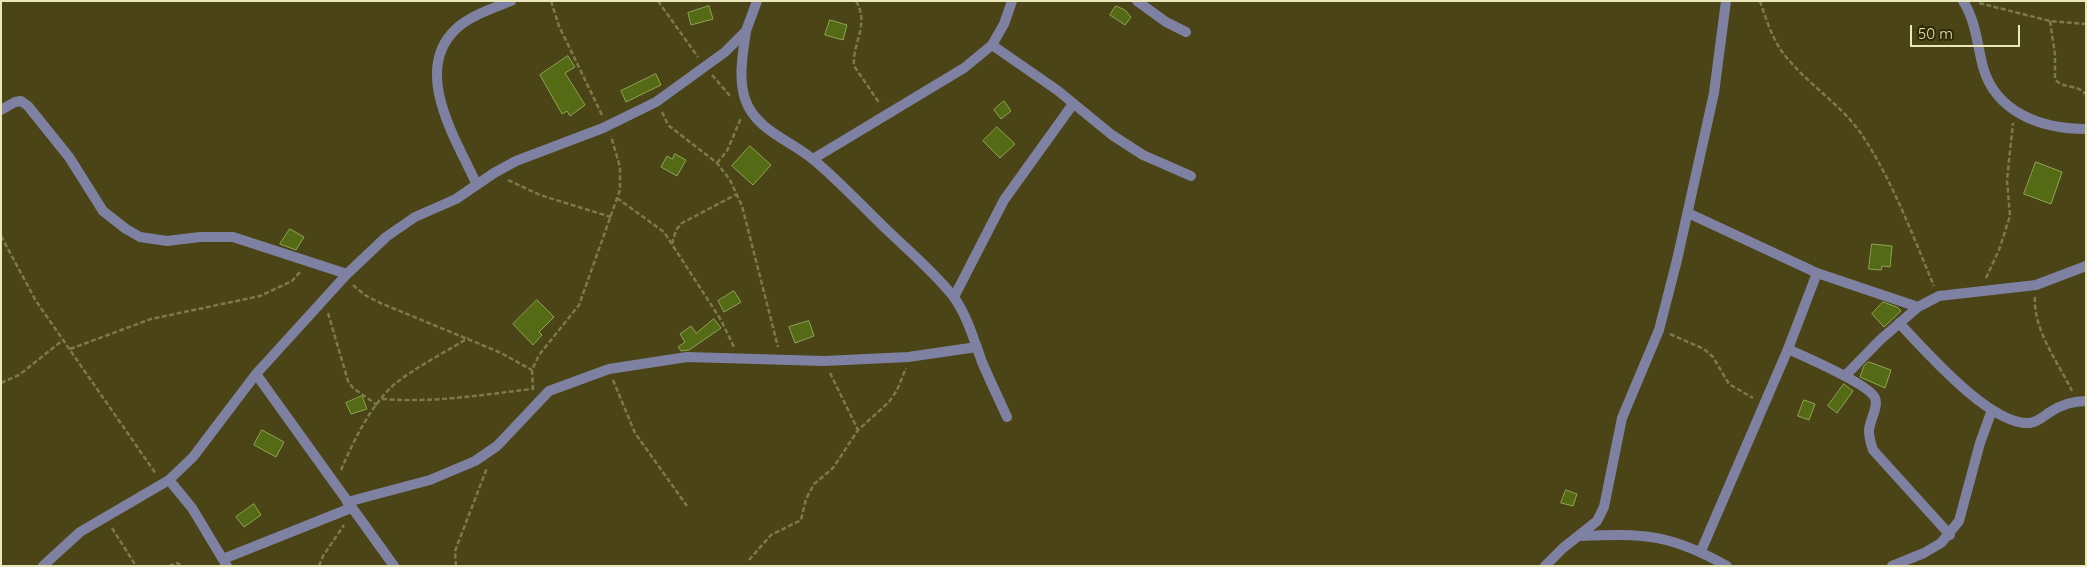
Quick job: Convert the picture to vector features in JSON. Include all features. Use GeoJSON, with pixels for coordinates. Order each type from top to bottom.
{"type":"FeatureCollection","features":[{"type":"Feature","properties":{"kind":"street"},"geometry":{"type":"LineString","coordinates":[[477,185],[438,98],[437,62],[445,43],[457,28],[511,1]]}},
{"type":"Feature","properties":{"kind":"street"},"geometry":{"type":"LineString","coordinates":[[757,1],[746,31],[741,78],[745,100],[759,122],[773,134],[813,159],[929,269],[954,297],[968,324],[1007,417]]}},
{"type":"Feature","properties":{"kind":"street"},"geometry":{"type":"LineString","coordinates":[[813,159],[889,115],[964,68],[992,46],[1004,24],[1012,1]]}},
{"type":"Feature","properties":{"kind":"street"},"geometry":{"type":"LineString","coordinates":[[1137,1],[1166,22],[1186,32]]}},
{"type":"Feature","properties":{"kind":"street"},"geometry":{"type":"LineString","coordinates":[[1545,566],[1563,548],[1597,521],[1604,507],[1622,418],[1659,330],[1688,213],[1714,93],[1726,1]]}},
{"type":"Feature","properties":{"kind":"street"},"geometry":{"type":"LineString","coordinates":[[1963,1],[1971,13],[1984,68],[1994,93],[2015,112],[2041,124],[2057,128],[2086,129]]}},
{"type":"Feature","properties":{"kind":"street"},"geometry":{"type":"LineString","coordinates":[[43,566],[80,532],[166,483],[193,458],[256,374],[346,275],[386,237],[415,217],[456,199],[494,173],[516,161],[608,125],[656,102],[705,67],[746,31]]}},
{"type":"Feature","properties":{"kind":"street"},"geometry":{"type":"LineString","coordinates":[[992,46],[1073,104],[1112,136],[1143,155],[1191,176]]}},
{"type":"Feature","properties":{"kind":"street"},"geometry":{"type":"LineString","coordinates":[[1,110],[15,102],[21,101],[28,106],[69,157],[103,211],[126,229],[140,237],[167,241],[200,237],[234,237],[310,261],[346,275]]}},
{"type":"Feature","properties":{"kind":"street"},"geometry":{"type":"LineString","coordinates":[[954,297],[1004,200],[1073,104]]}},
{"type":"Feature","properties":{"kind":"street"},"geometry":{"type":"LineString","coordinates":[[1688,213],[1817,273],[1918,306]]}},
{"type":"Feature","properties":{"kind":"street"},"geometry":{"type":"LineString","coordinates":[[1845,376],[1918,306],[1939,296],[2036,285],[2086,266]]}},
{"type":"Feature","properties":{"kind":"street"},"geometry":{"type":"LineString","coordinates":[[1702,552],[1788,349],[1817,273]]}},
{"type":"Feature","properties":{"kind":"street"},"geometry":{"type":"LineString","coordinates":[[1899,323],[1948,376],[1992,410],[2018,421],[2030,423],[2065,404],[2082,401]]}},
{"type":"Feature","properties":{"kind":"street"},"geometry":{"type":"LineString","coordinates":[[166,483],[192,508],[225,562],[351,507],[430,480],[476,461],[497,446],[549,391],[609,369],[687,357],[824,361],[908,357],[977,347]]}},
{"type":"Feature","properties":{"kind":"street"},"geometry":{"type":"LineString","coordinates":[[1788,349],[1845,376],[1872,393],[1875,399],[1869,433],[1873,450],[1950,535]]}},
{"type":"Feature","properties":{"kind":"street"},"geometry":{"type":"LineString","coordinates":[[256,374],[394,566]]}},
{"type":"Feature","properties":{"kind":"street"},"geometry":{"type":"LineString","coordinates":[[1892,566],[1924,553],[1950,535],[1962,512],[1980,443],[1992,410]]}},
{"type":"Feature","properties":{"kind":"street"},"geometry":{"type":"LineString","coordinates":[[1580,536],[1641,534],[1668,539],[1702,552],[1727,566]]}},
{"type":"Feature","properties":{"kind":"path"},"geometry":{"type":"LineString","coordinates":[[535,404],[532,389],[532,370],[549,340],[566,323],[579,305],[620,190],[620,168],[608,125],[559,26],[551,1]]}},
{"type":"Feature","properties":{"kind":"path"},"geometry":{"type":"LineString","coordinates":[[658,1],[705,67]]}},
{"type":"Feature","properties":{"kind":"path"},"geometry":{"type":"LineString","coordinates":[[856,1],[863,22],[854,66],[867,88],[889,115]]}},
{"type":"Feature","properties":{"kind":"path"},"geometry":{"type":"LineString","coordinates":[[1760,1],[1774,37],[1783,53],[1801,73],[1844,112],[1861,134],[1901,205],[1939,296]]}},
{"type":"Feature","properties":{"kind":"path"},"geometry":{"type":"LineString","coordinates":[[1977,3],[2050,22],[2086,24]]}},
{"type":"Feature","properties":{"kind":"path"},"geometry":{"type":"LineString","coordinates":[[2050,22],[2055,54],[2055,79],[2059,84],[2081,89],[2086,95]]}},
{"type":"Feature","properties":{"kind":"path"},"geometry":{"type":"LineString","coordinates":[[717,163],[726,151],[738,128],[745,100]]}},
{"type":"Feature","properties":{"kind":"path"},"geometry":{"type":"LineString","coordinates":[[656,102],[668,124],[717,163],[730,180],[737,194],[753,246],[781,360]]}},
{"type":"Feature","properties":{"kind":"path"},"geometry":{"type":"LineString","coordinates":[[1980,291],[1999,250],[2010,216],[2007,180],[2015,112]]}},
{"type":"Feature","properties":{"kind":"path"},"geometry":{"type":"LineString","coordinates":[[494,173],[540,195],[611,217]]}},
{"type":"Feature","properties":{"kind":"path"},"geometry":{"type":"LineString","coordinates":[[672,245],[676,230],[682,223],[737,194]]}},
{"type":"Feature","properties":{"kind":"path"},"geometry":{"type":"LineString","coordinates":[[617,198],[664,232],[721,320],[739,360]]}},
{"type":"Feature","properties":{"kind":"path"},"geometry":{"type":"LineString","coordinates":[[1,236],[36,301],[166,483]]}},
{"type":"Feature","properties":{"kind":"path"},"geometry":{"type":"LineString","coordinates":[[70,349],[151,319],[260,296],[292,281],[310,261]]}},
{"type":"Feature","properties":{"kind":"path"},"geometry":{"type":"LineString","coordinates":[[346,275],[371,298],[468,338],[532,370]]}},
{"type":"Feature","properties":{"kind":"path"},"geometry":{"type":"LineString","coordinates":[[2036,285],[2035,306],[2039,324],[2082,401]]}},
{"type":"Feature","properties":{"kind":"path"},"geometry":{"type":"LineString","coordinates":[[325,300],[348,381],[354,388],[377,405]]}},
{"type":"Feature","properties":{"kind":"path"},"geometry":{"type":"LineString","coordinates":[[1659,330],[1704,348],[1713,358],[1729,384],[1764,404]]}},
{"type":"Feature","properties":{"kind":"path"},"geometry":{"type":"LineString","coordinates":[[335,485],[354,442],[381,399],[397,383],[468,338]]}},
{"type":"Feature","properties":{"kind":"path"},"geometry":{"type":"LineString","coordinates":[[1,383],[19,375],[63,340]]}},
{"type":"Feature","properties":{"kind":"path"},"geometry":{"type":"LineString","coordinates":[[749,560],[771,535],[800,520],[810,491],[820,478],[841,460],[858,430],[888,402],[897,390],[908,357]]}},
{"type":"Feature","properties":{"kind":"path"},"geometry":{"type":"LineString","coordinates":[[824,361],[858,430]]}},
{"type":"Feature","properties":{"kind":"path"},"geometry":{"type":"LineString","coordinates":[[609,369],[624,411],[635,433],[687,506]]}},
{"type":"Feature","properties":{"kind":"path"},"geometry":{"type":"LineString","coordinates":[[381,399],[411,401],[447,400],[532,389]]}},
{"type":"Feature","properties":{"kind":"path"},"geometry":{"type":"LineString","coordinates":[[456,566],[455,551],[497,446]]}},
{"type":"Feature","properties":{"kind":"path"},"geometry":{"type":"LineString","coordinates":[[319,566],[351,507]]}},
{"type":"Feature","properties":{"kind":"path"},"geometry":{"type":"LineString","coordinates":[[106,518],[136,566]]}},
{"type":"Feature","properties":{"kind":"path"},"geometry":{"type":"LineString","coordinates":[[169,566],[176,564],[182,566]]}},
{"type":"Feature","properties":{"kind":"building"},"geometry":{"type":"Polygon","coordinates":[[[709,6],[713,19],[691,25],[688,13],[709,6]]]}},
{"type":"Feature","properties":{"kind":"building"},"geometry":{"type":"Polygon","coordinates":[[[1116,6],[1125,10],[1131,17],[1125,25],[1110,15],[1116,6]]]}},
{"type":"Feature","properties":{"kind":"building"},"geometry":{"type":"Polygon","coordinates":[[[830,20],[847,25],[843,40],[825,35],[830,20]]]}},
{"type":"Feature","properties":{"kind":"building"},"geometry":{"type":"Polygon","coordinates":[[[568,56],[575,67],[565,73],[585,105],[570,116],[567,111],[562,114],[540,75],[568,56]]]}},
{"type":"Feature","properties":{"kind":"building"},"geometry":{"type":"Polygon","coordinates":[[[656,74],[661,85],[626,102],[621,91],[656,74]]]}},
{"type":"Feature","properties":{"kind":"building"},"geometry":{"type":"Polygon","coordinates":[[[1004,101],[1011,111],[1001,119],[994,110],[1004,101]]]}},
{"type":"Feature","properties":{"kind":"building"},"geometry":{"type":"Polygon","coordinates":[[[997,127],[1015,144],[1000,158],[983,141],[997,127]]]}},
{"type":"Feature","properties":{"kind":"building"},"geometry":{"type":"Polygon","coordinates":[[[750,146],[771,165],[753,185],[732,166],[750,146]]]}},
{"type":"Feature","properties":{"kind":"building"},"geometry":{"type":"Polygon","coordinates":[[[675,154],[686,160],[677,176],[661,167],[667,156],[672,159],[675,154]]]}},
{"type":"Feature","properties":{"kind":"building"},"geometry":{"type":"Polygon","coordinates":[[[2036,162],[2062,172],[2051,204],[2024,194],[2036,162]]]}},
{"type":"Feature","properties":{"kind":"building"},"geometry":{"type":"Polygon","coordinates":[[[290,229],[304,237],[296,250],[280,244],[290,229]]]}},
{"type":"Feature","properties":{"kind":"building"},"geometry":{"type":"Polygon","coordinates":[[[1872,244],[1892,246],[1890,267],[1882,266],[1881,270],[1869,269],[1872,244]]]}},
{"type":"Feature","properties":{"kind":"building"},"geometry":{"type":"Polygon","coordinates":[[[734,291],[741,302],[724,312],[718,301],[734,291]]]}},
{"type":"Feature","properties":{"kind":"building"},"geometry":{"type":"Polygon","coordinates":[[[537,300],[554,317],[539,332],[542,335],[533,345],[513,324],[537,300]]]}},
{"type":"Feature","properties":{"kind":"building"},"geometry":{"type":"Polygon","coordinates":[[[1883,302],[1897,307],[1901,311],[1884,327],[1872,314],[1883,302]]]}},
{"type":"Feature","properties":{"kind":"building"},"geometry":{"type":"Polygon","coordinates":[[[714,319],[721,328],[689,350],[681,351],[678,347],[685,342],[680,334],[691,326],[696,333],[714,319]]]}},
{"type":"Feature","properties":{"kind":"building"},"geometry":{"type":"Polygon","coordinates":[[[809,321],[814,336],[795,343],[789,327],[809,321]]]}},
{"type":"Feature","properties":{"kind":"building"},"geometry":{"type":"Polygon","coordinates":[[[1869,362],[1891,370],[1885,388],[1860,377],[1864,366],[1869,362]]]}},
{"type":"Feature","properties":{"kind":"building"},"geometry":{"type":"Polygon","coordinates":[[[1844,384],[1853,391],[1837,413],[1828,406],[1844,384]]]}},
{"type":"Feature","properties":{"kind":"building"},"geometry":{"type":"Polygon","coordinates":[[[362,396],[367,409],[351,414],[346,403],[362,396]]]}},
{"type":"Feature","properties":{"kind":"building"},"geometry":{"type":"Polygon","coordinates":[[[1804,400],[1815,404],[1809,420],[1798,416],[1804,400]]]}},
{"type":"Feature","properties":{"kind":"building"},"geometry":{"type":"Polygon","coordinates":[[[262,430],[284,442],[276,457],[254,445],[262,430]]]}},
{"type":"Feature","properties":{"kind":"building"},"geometry":{"type":"Polygon","coordinates":[[[1566,490],[1577,494],[1573,506],[1561,503],[1566,490]]]}},
{"type":"Feature","properties":{"kind":"building"},"geometry":{"type":"Polygon","coordinates":[[[254,504],[261,515],[244,527],[236,517],[254,504]]]}}]}
